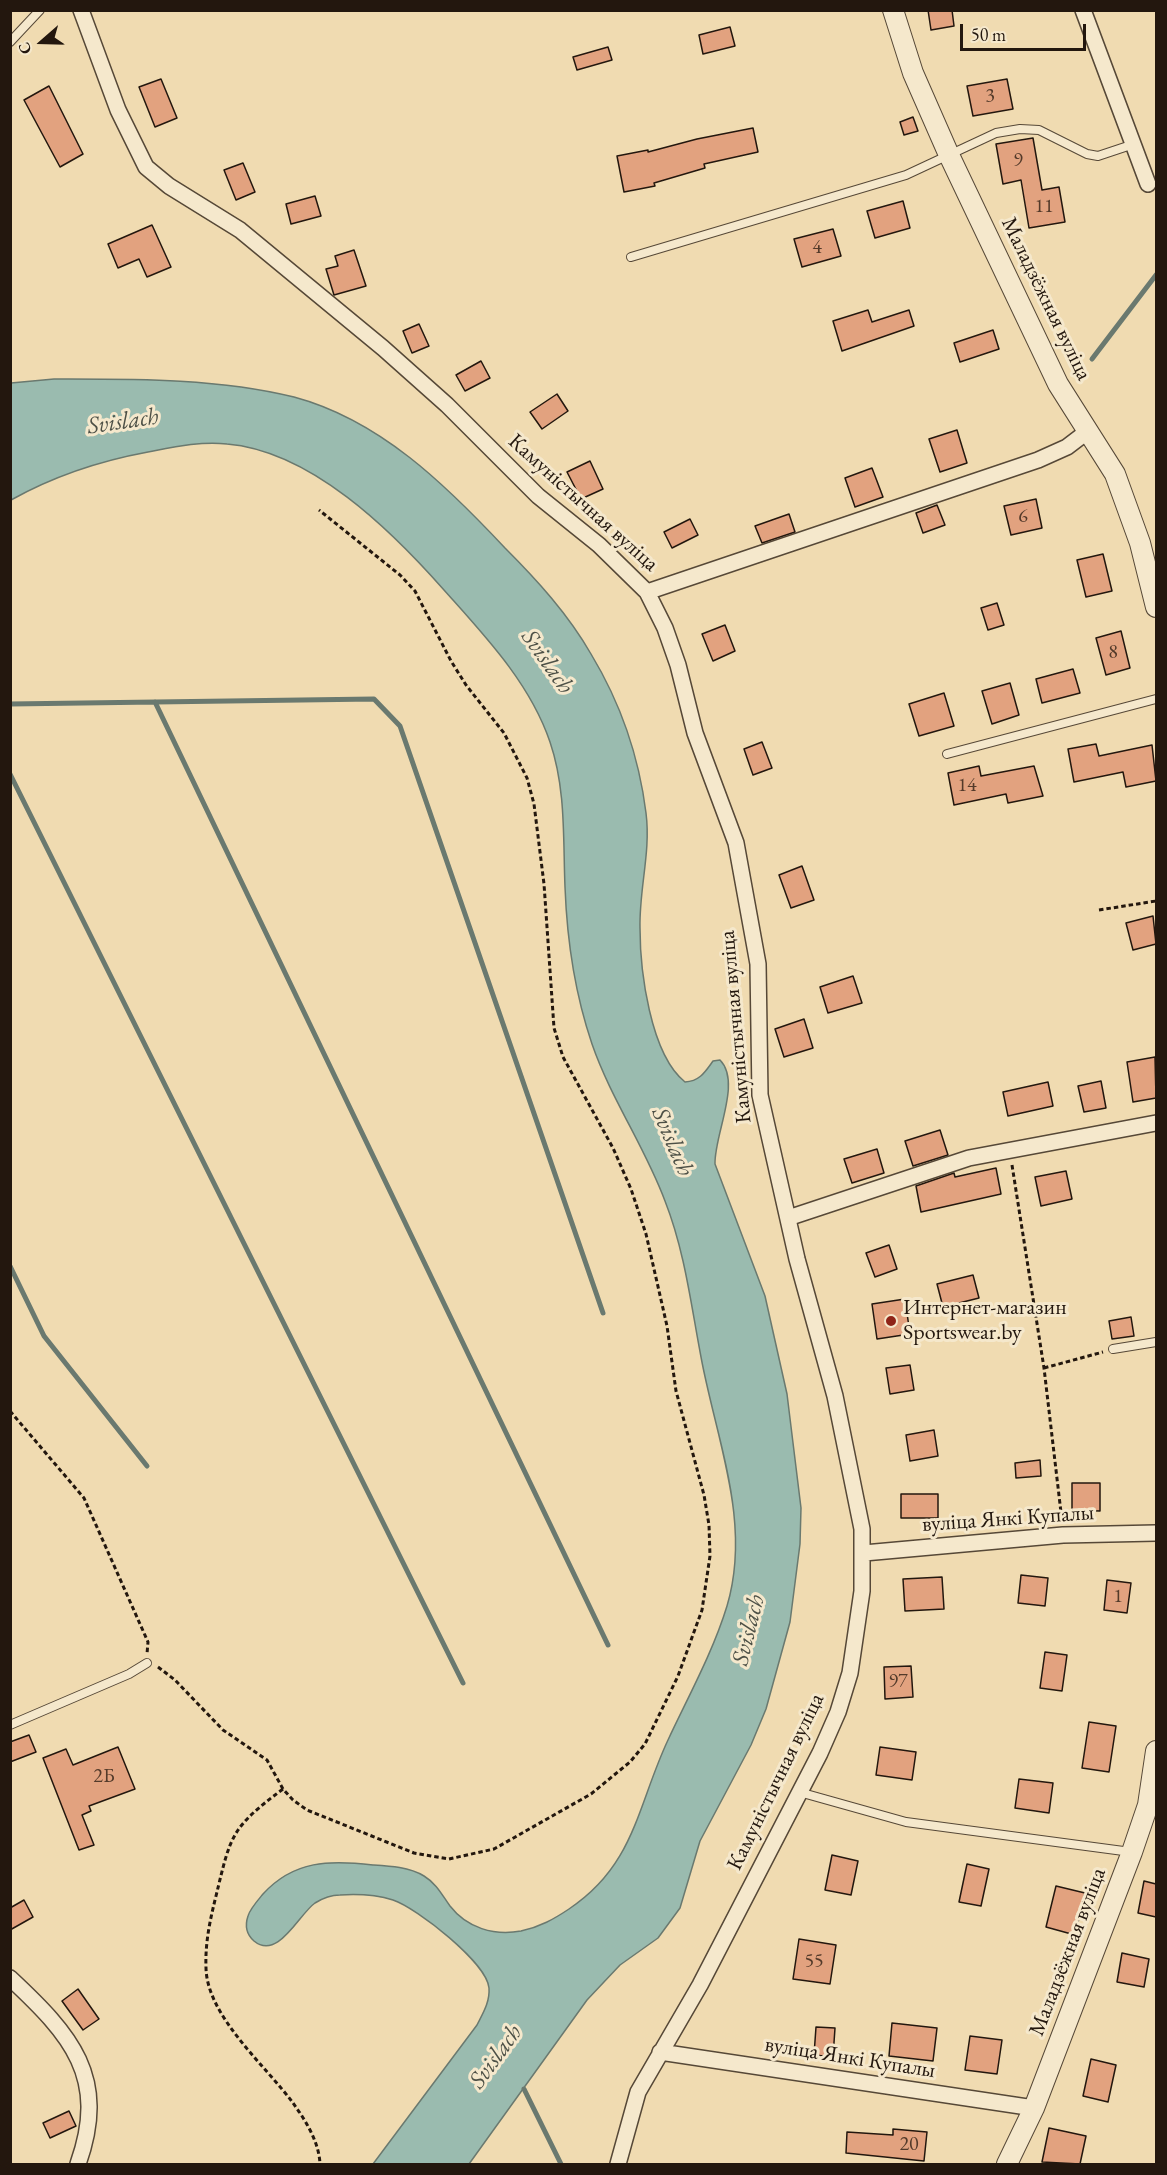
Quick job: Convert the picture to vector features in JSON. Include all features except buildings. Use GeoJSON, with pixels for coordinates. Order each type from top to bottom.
{"type":"FeatureCollection","features":[{"type":"Feature","properties":{"kind":"street","name":"Камуністычная вуліца"},"geometry":{"type":"LineString","coordinates":[[81,10],[118,110],[146,167],[163,182],[240,230],[375,341],[447,405],[538,496],[598,545],[647,592],[665,628],[678,665],[695,733],[736,843],[758,964],[760,1095],[817,1336],[835,1396],[857,1504],[864,1553],[859,1630],[850,1673],[838,1712],[700,1984],[638,2092],[618,2164]]}},
{"type":"Feature","properties":{"kind":"street","name":"Маладзёжная вуліца"},"geometry":{"type":"LineString","coordinates":[[893,10],[913,73],[949,155],[1058,384],[1115,474],[1140,543],[1156,607]]}},
{"type":"Feature","properties":{"kind":"street"},"geometry":{"type":"LineString","coordinates":[[1083,10],[1148,184]]}},
{"type":"Feature","properties":{"kind":"street"},"geometry":{"type":"LineString","coordinates":[[647,592],[1038,460],[1067,447],[1088,431]]}},
{"type":"Feature","properties":{"kind":"street"},"geometry":{"type":"LineString","coordinates":[[788,1218],[969,1158],[1156,1123]]}},
{"type":"Feature","properties":{"kind":"street","name":"вуліца Янкі Купалы"},"geometry":{"type":"LineString","coordinates":[[864,1553],[1063,1535],[1156,1533]]}},
{"type":"Feature","properties":{"kind":"street","name":"Маладзёжная вуліца"},"geometry":{"type":"LineString","coordinates":[[1008,2164],[1034,2108],[1132,1852],[1148,1805],[1156,1751]]}},
{"type":"Feature","properties":{"kind":"street"},"geometry":{"type":"LineString","coordinates":[[10,1978],[62,2032],[83,2067],[88,2085],[87,2138],[78,2164]]}},
{"type":"Feature","properties":{"kind":"street","name":"вуліца Янкі Купалы"},"geometry":{"type":"LineString","coordinates":[[660,2052],[1034,2108]]}},
{"type":"Feature","properties":{"kind":"lane"},"geometry":{"type":"LineString","coordinates":[[10,42],[40,10]]}},
{"type":"Feature","properties":{"kind":"lane"},"geometry":{"type":"LineString","coordinates":[[631,257],[906,175],[996,133],[1020,129],[1039,130],[1087,154],[1098,156],[1134,144]]}},
{"type":"Feature","properties":{"kind":"lane"},"geometry":{"type":"LineString","coordinates":[[947,754],[1156,699]]}},
{"type":"Feature","properties":{"kind":"lane"},"geometry":{"type":"LineString","coordinates":[[1113,1349],[1156,1342]]}},
{"type":"Feature","properties":{"kind":"lane"},"geometry":{"type":"LineString","coordinates":[[10,1725],[129,1674],[147,1663]]}},
{"type":"Feature","properties":{"kind":"lane"},"geometry":{"type":"LineString","coordinates":[[799,1792],[906,1822],[1132,1852]]}},
{"type":"Feature","properties":{"kind":"path"},"geometry":{"type":"LineString","coordinates":[[10,1411],[84,1498],[148,1642],[147,1663],[161,1668],[176,1680],[223,1730],[267,1760],[283,1789],[307,1810],[386,1842],[433,1857],[470,1856],[494,1850],[591,1794],[630,1762],[645,1744],[678,1676],[702,1610],[710,1556],[709,1525],[704,1495],[676,1391],[667,1326],[646,1234],[631,1189],[596,1116],[563,1057],[554,1028],[550,1000],[544,884],[534,804],[527,778],[504,733],[451,662],[415,591],[400,575],[319,510]]}},
{"type":"Feature","properties":{"kind":"path"},"geometry":{"type":"LineString","coordinates":[[1099,910],[1156,901]]}},
{"type":"Feature","properties":{"kind":"path"},"geometry":{"type":"LineString","coordinates":[[1009,1150],[1044,1368],[1063,1535]]}},
{"type":"Feature","properties":{"kind":"path"},"geometry":{"type":"LineString","coordinates":[[1044,1368],[1113,1349]]}},
{"type":"Feature","properties":{"kind":"path"},"geometry":{"type":"LineString","coordinates":[[283,1789],[247,1817],[231,1840],[209,1925],[206,1970],[212,1997],[225,2021],[299,2111],[312,2133],[320,2164]]}},
{"type":"Feature","properties":{"kind":"water","name":"Svislach"},"geometry":{"type":"Polygon","coordinates":[[[54,379],[205,383],[294,397],[355,421],[383,438],[435,479],[483,524],[540,585],[582,639],[611,691],[627,730],[639,771],[647,828],[640,913],[642,966],[649,1010],[663,1052],[673,1069],[685,1082],[698,1078],[713,1061],[720,1060],[726,1070],[728,1095],[715,1164],[765,1296],[787,1394],[801,1508],[800,1544],[790,1622],[766,1709],[751,1745],[700,1841],[680,1908],[658,1938],[620,1965],[587,2000],[469,2164],[373,2164],[477,2025],[484,2012],[489,1988],[477,1965],[449,1938],[418,1914],[393,1900],[380,1897],[346,1895],[324,1898],[309,1909],[288,1934],[271,1945],[263,1946],[251,1938],[246,1926],[247,1919],[263,1894],[287,1874],[314,1865],[342,1863],[393,1867],[412,1871],[424,1876],[432,1883],[457,1914],[473,1925],[491,1931],[521,1931],[546,1922],[569,1909],[591,1892],[621,1854],[632,1833],[668,1740],[715,1640],[727,1606],[734,1575],[736,1543],[729,1481],[707,1388],[683,1259],[672,1220],[657,1181],[609,1084],[586,1025],[573,967],[568,927],[563,814],[555,760],[550,742],[531,700],[505,661],[423,567],[374,519],[319,477],[289,461],[258,450],[207,443],[178,446],[94,465],[60,477],[11,500],[11,383],[54,379]]]}},
{"type":"Feature","properties":{"kind":"waterway"},"geometry":{"type":"LineString","coordinates":[[1092,359],[1156,275]]}},
{"type":"Feature","properties":{"kind":"waterway"},"geometry":{"type":"LineString","coordinates":[[10,704],[374,699],[400,726],[603,1313]]}},
{"type":"Feature","properties":{"kind":"waterway"},"geometry":{"type":"LineString","coordinates":[[155,702],[608,1645]]}},
{"type":"Feature","properties":{"kind":"waterway"},"geometry":{"type":"LineString","coordinates":[[10,774],[463,1683]]}},
{"type":"Feature","properties":{"kind":"waterway"},"geometry":{"type":"LineString","coordinates":[[10,1266],[44,1336],[147,1466]]}},
{"type":"Feature","properties":{"kind":"waterway"},"geometry":{"type":"LineString","coordinates":[[524,2089],[561,2164]]}},
{"type":"Feature","properties":{"kind":"place","name":"Интернет-магазин Sportswear.by"},"geometry":{"type":"Point","coordinates":[891,1321]}}]}
